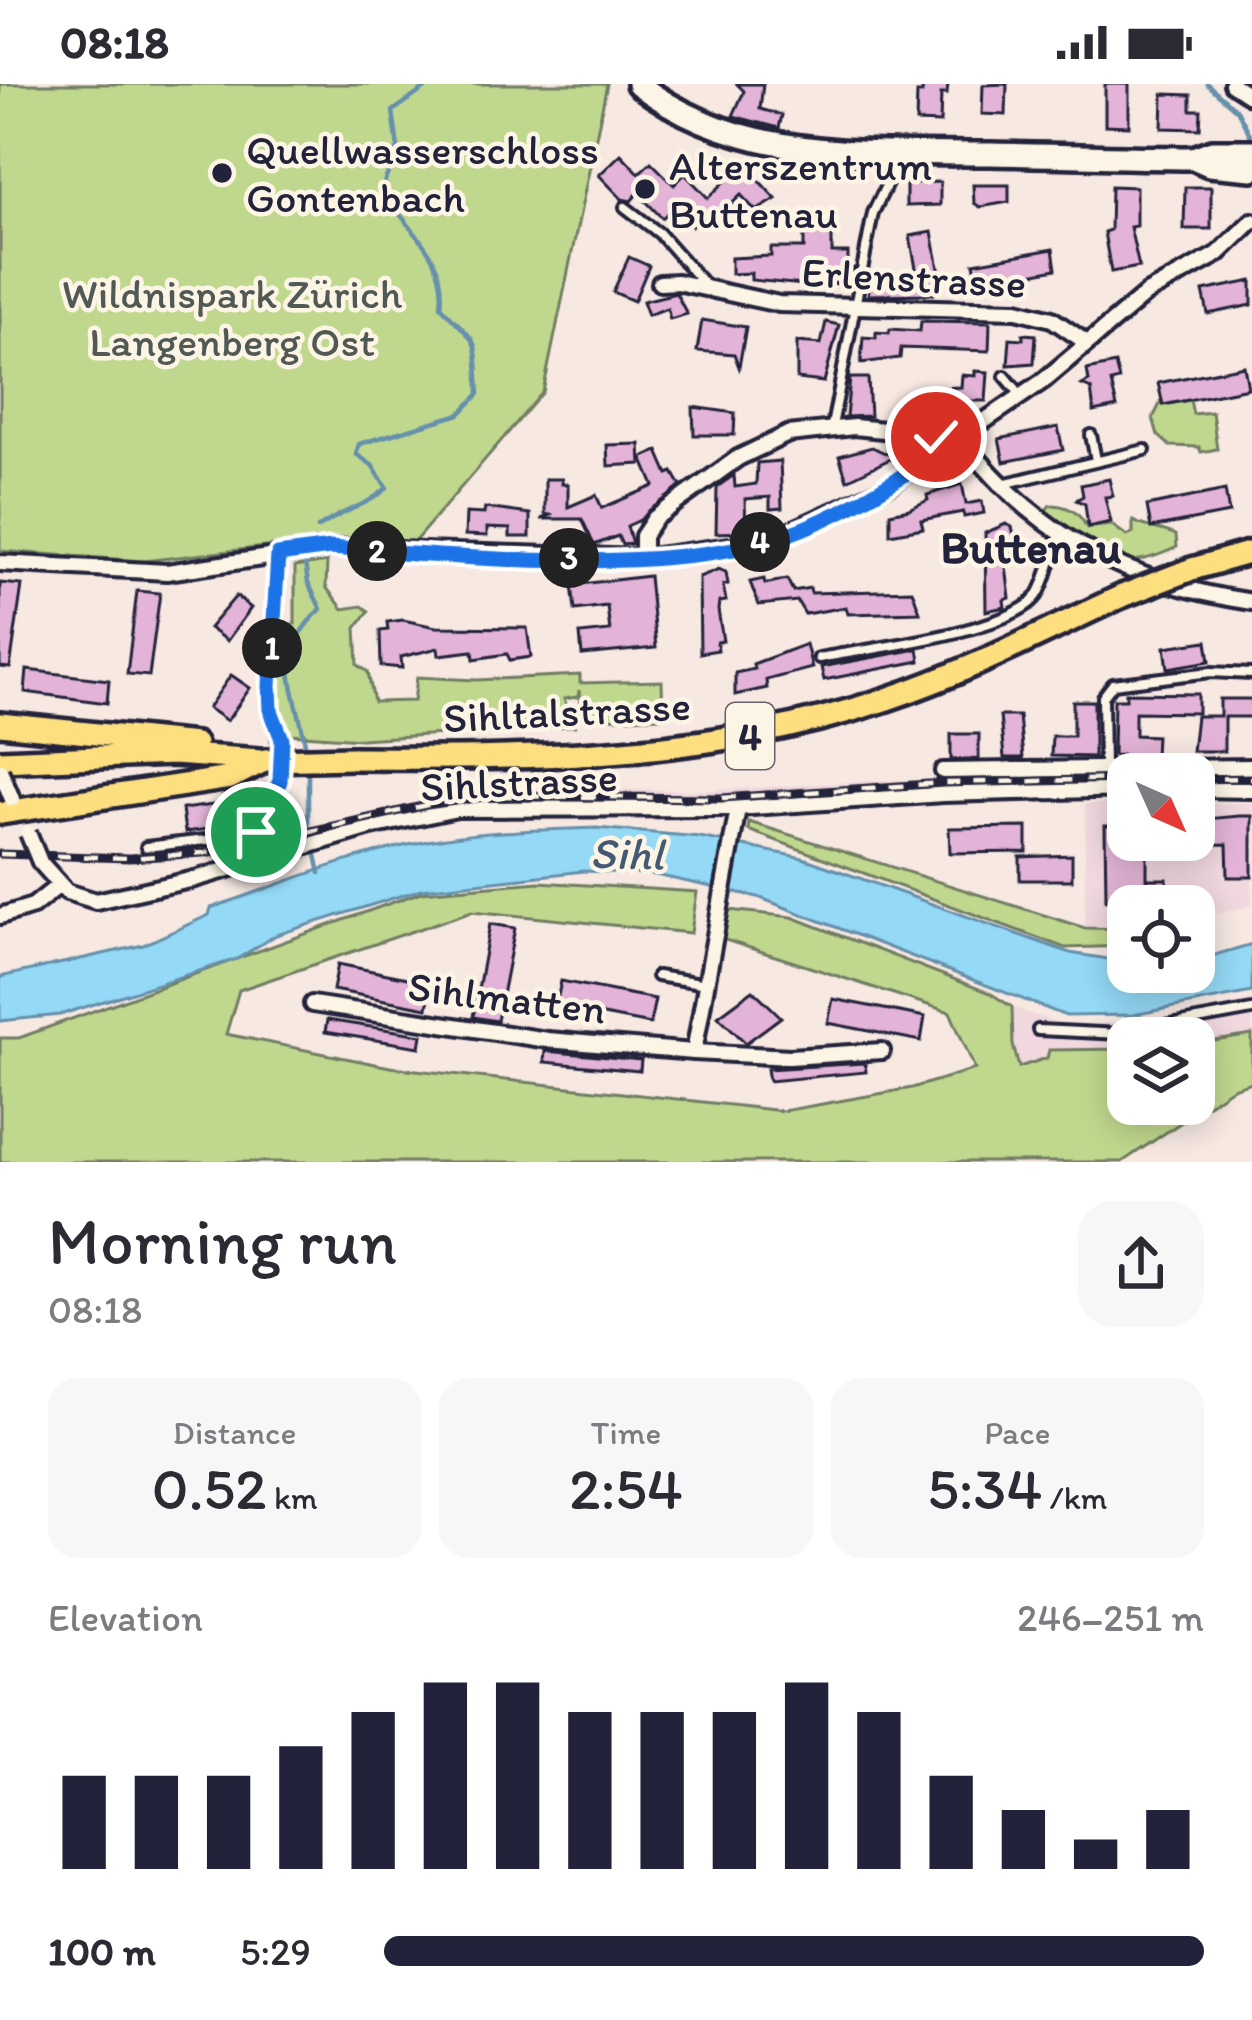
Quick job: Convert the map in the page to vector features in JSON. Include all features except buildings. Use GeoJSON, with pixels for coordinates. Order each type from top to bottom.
{"type":"FeatureCollection","features":[{"type":"Feature","properties":{"kind":"main road"},"geometry":{"type":"LineString","coordinates":[[638,84],[670,106],[748,139],[793,148],[1193,158],[1212,151],[1252,151]]}},
{"type":"Feature","properties":{"kind":"main road"},"geometry":{"type":"LineString","coordinates":[[1193,158],[1208,165],[1252,169]]}},
{"type":"Feature","properties":{"kind":"main road","name":"Sihltalstrasse"},"geometry":{"type":"LineString","coordinates":[[0,771],[212,759],[610,754],[766,733],[920,688],[1122,596],[1252,552]]}},
{"type":"Feature","properties":{"kind":"main road"},"geometry":{"type":"LineString","coordinates":[[0,724],[184,741],[241,759]]}},
{"type":"Feature","properties":{"kind":"main road","name":"Sihltalstrasse"},"geometry":{"type":"LineString","coordinates":[[0,761],[173,754],[212,759]]}},
{"type":"Feature","properties":{"kind":"main road"},"geometry":{"type":"LineString","coordinates":[[15,815],[230,778],[266,760]]}},
{"type":"Feature","properties":{"kind":"street"},"geometry":{"type":"LineString","coordinates":[[1232,84],[1252,97]]}},
{"type":"Feature","properties":{"kind":"street"},"geometry":{"type":"LineString","coordinates":[[0,562],[167,572],[330,548],[643,558],[768,541],[892,484],[1021,395],[1147,293],[1218,254],[1252,221]]}},
{"type":"Feature","properties":{"kind":"street","name":"Erlenstrasse"},"geometry":{"type":"LineString","coordinates":[[660,283],[779,304],[1017,310],[1052,320],[1087,343]]}},
{"type":"Feature","properties":{"kind":"street"},"geometry":{"type":"LineString","coordinates":[[643,558],[646,526],[738,458],[788,434],[832,426],[922,434],[936,437],[946,447]]}},
{"type":"Feature","properties":{"kind":"street"},"geometry":{"type":"LineString","coordinates":[[961,438],[997,485],[1062,534],[1160,583],[1252,602]]}},
{"type":"Feature","properties":{"kind":"street"},"geometry":{"type":"LineString","coordinates":[[944,771],[1252,767]]}},
{"type":"Feature","properties":{"kind":"street"},"geometry":{"type":"LineString","coordinates":[[0,771],[15,815],[58,886],[33,907],[0,916]]}},
{"type":"Feature","properties":{"kind":"street"},"geometry":{"type":"LineString","coordinates":[[1215,789],[1252,790]]}},
{"type":"Feature","properties":{"kind":"street","name":"Sihlstrasse"},"geometry":{"type":"LineString","coordinates":[[58,886],[87,900],[121,897],[332,837],[457,809],[738,815],[943,794],[1107,790]]}},
{"type":"Feature","properties":{"kind":"street"},"geometry":{"type":"LineString","coordinates":[[694,1052],[738,815]]}},
{"type":"Feature","properties":{"kind":"street","name":"Sihlmatten"},"geometry":{"type":"LineString","coordinates":[[312,1004],[547,1040],[790,1058],[882,1051]]}},
{"type":"Feature","properties":{"kind":"lane"},"geometry":{"type":"LineString","coordinates":[[832,426],[839,369],[876,201],[902,153]]}},
{"type":"Feature","properties":{"kind":"lane"},"geometry":{"type":"LineString","coordinates":[[625,207],[658,233],[710,291]]}},
{"type":"Feature","properties":{"kind":"lane"},"geometry":{"type":"LineString","coordinates":[[1005,376],[1021,395]]}},
{"type":"Feature","properties":{"kind":"lane"},"geometry":{"type":"LineString","coordinates":[[1090,435],[1096,460]]}},
{"type":"Feature","properties":{"kind":"lane"},"geometry":{"type":"LineString","coordinates":[[997,485],[1145,450]]}},
{"type":"Feature","properties":{"kind":"lane"},"geometry":{"type":"LineString","coordinates":[[819,658],[956,632],[1022,609],[1040,591],[1062,534]]}},
{"type":"Feature","properties":{"kind":"lane"},"geometry":{"type":"LineString","coordinates":[[146,848],[248,835],[260,825],[278,789],[282,739],[271,711],[270,686],[278,555]]}},
{"type":"Feature","properties":{"kind":"lane"},"geometry":{"type":"LineString","coordinates":[[1104,769],[1103,697],[1113,684],[1211,672],[1252,674]]}},
{"type":"Feature","properties":{"kind":"lane"},"geometry":{"type":"LineString","coordinates":[[657,976],[706,984]]}},
{"type":"Feature","properties":{"kind":"lane"},"geometry":{"type":"LineString","coordinates":[[1038,1030],[1121,1034],[1252,1010]]}},
{"type":"Feature","properties":{"kind":"shaded area"},"geometry":{"type":"Polygon","coordinates":[[[1107,775],[1107,785],[875,791],[746,801],[476,801],[305,839],[302,828],[474,789],[714,790],[1107,775]]]}},
{"type":"Feature","properties":{"kind":"shaded area"},"geometry":{"type":"Polygon","coordinates":[[[1252,803],[1252,905],[1215,915],[1215,885],[1107,885],[1107,929],[1085,929],[1085,804],[1107,804],[1107,861],[1215,861],[1215,804],[1252,803]]]}},
{"type":"Feature","properties":{"kind":"shaded area"},"geometry":{"type":"Polygon","coordinates":[[[1252,1000],[1252,1035],[1215,1041],[1215,1017],[1172,1017],[1252,1000]]]}},
{"type":"Feature","properties":{"kind":"shaded area"},"geometry":{"type":"Polygon","coordinates":[[[1012,1007],[1054,1022],[1107,1023],[1107,1049],[1049,1050],[1047,1058],[1019,1067],[1012,1007]]]}},
{"type":"Feature","properties":{"kind":"green space","name":"Wildnispark Zürich Langenberg Ost"},"geometry":{"type":"Polygon","coordinates":[[[0,84],[607,84],[543,392],[415,541],[344,538],[144,561],[0,551],[0,84]]]}},
{"type":"Feature","properties":{"kind":"green space"},"geometry":{"type":"Polygon","coordinates":[[[1162,400],[1164,405],[1190,400],[1193,414],[1212,412],[1217,449],[1201,452],[1199,447],[1170,446],[1158,435],[1153,418],[1162,400]]]}},
{"type":"Feature","properties":{"kind":"green space"},"geometry":{"type":"Polygon","coordinates":[[[1050,505],[1072,511],[1087,528],[1112,525],[1127,536],[1133,533],[1133,521],[1170,533],[1176,535],[1177,547],[1136,561],[1105,557],[1044,513],[1050,505]]]}},
{"type":"Feature","properties":{"kind":"green space"},"geometry":{"type":"Polygon","coordinates":[[[327,562],[326,587],[343,609],[362,606],[369,611],[356,628],[358,665],[368,672],[374,702],[414,701],[417,677],[477,680],[580,675],[580,683],[662,681],[663,717],[581,719],[579,690],[578,697],[564,699],[575,726],[361,739],[289,734],[279,718],[280,625],[295,624],[295,567],[327,562]]]}},
{"type":"Feature","properties":{"kind":"green space"},"geometry":{"type":"Polygon","coordinates":[[[749,822],[1085,928],[1107,929],[1107,947],[1065,948],[748,830],[749,822]]]}},
{"type":"Feature","properties":{"kind":"green space"},"geometry":{"type":"Polygon","coordinates":[[[539,882],[697,892],[691,933],[472,911],[239,990],[226,1034],[390,1067],[783,1111],[912,1088],[975,1069],[950,1012],[722,939],[728,910],[792,917],[990,993],[1012,1007],[1019,1067],[1047,1058],[1049,1050],[1107,1049],[1107,1125],[1177,1125],[1122,1162],[0,1162],[0,1038],[19,1038],[421,892],[539,882]]]}},
{"type":"Feature","properties":{"kind":"green space"},"geometry":{"type":"Polygon","coordinates":[[[1252,1035],[1252,1082],[1215,1099],[1215,1041],[1252,1035]]]}},
{"type":"Feature","properties":{"kind":"water","name":"Sihl"},"geometry":{"type":"Polygon","coordinates":[[[596,828],[700,837],[803,858],[1070,953],[1107,959],[1107,993],[1215,993],[1215,955],[1252,944],[1252,992],[1133,1015],[1066,1016],[758,897],[651,874],[584,871],[422,889],[276,935],[237,959],[60,1015],[0,1021],[0,977],[143,945],[209,915],[211,908],[337,864],[459,836],[596,828]]]}},
{"type":"Feature","properties":{"kind":"waterway"},"geometry":{"type":"LineString","coordinates":[[318,528],[387,488],[372,465],[356,454],[359,444],[460,414],[479,394],[473,343],[441,306],[438,271],[431,256],[382,188],[398,148],[393,111],[431,84]]}},
{"type":"Feature","properties":{"kind":"waterway"},"geometry":{"type":"LineString","coordinates":[[1207,84],[1237,110],[1251,136]]}},
{"type":"Feature","properties":{"kind":"waterway"},"geometry":{"type":"LineString","coordinates":[[305,564],[321,609],[305,627],[291,660],[306,751]]}},
{"type":"Feature","properties":{"kind":"waterway"},"geometry":{"type":"LineString","coordinates":[[308,768],[308,827]]}},
{"type":"Feature","properties":{"kind":"waterway"},"geometry":{"type":"LineString","coordinates":[[316,855],[320,873]]}},
{"type":"Feature","properties":{"kind":"railway"},"geometry":{"type":"LineString","coordinates":[[1215,779],[1252,778]]}},
{"type":"Feature","properties":{"kind":"railway"},"geometry":{"type":"LineString","coordinates":[[0,854],[130,858],[217,852],[427,805],[490,796],[721,798],[944,783],[1107,779]]}},
{"type":"Feature","properties":{"kind":"place","name":"Quellwasserschloss Gontenbach"},"geometry":{"type":"Point","coordinates":[222,173]}},
{"type":"Feature","properties":{"kind":"place","name":"Alterszentrum Buttenau"},"geometry":{"type":"Point","coordinates":[645,189]}},
{"type":"Feature","properties":{"kind":"district","name":"Buttenau"},"geometry":{"type":"Point","coordinates":[1031,547]}},
{"type":"Feature","properties":{"kind":"route"},"geometry":{"type":"LineString","coordinates":[[256,832],[280,781],[282,739],[273,720],[270,686],[278,555],[330,548],[643,558],[741,546],[794,531],[892,484],[946,447],[936,437]]}}]}
